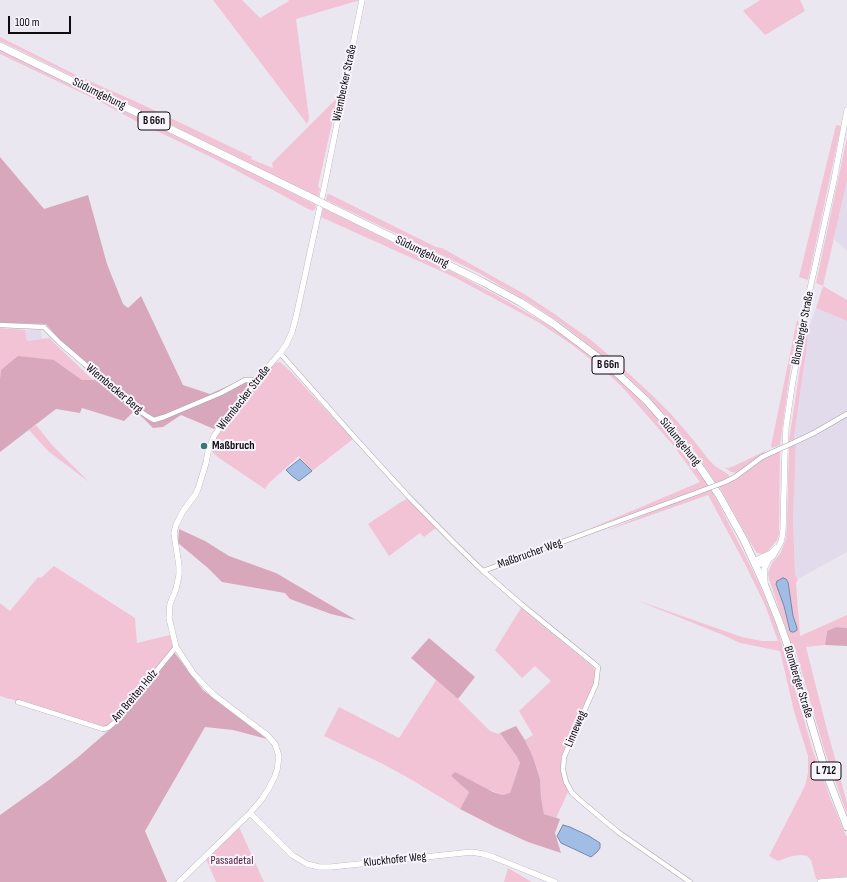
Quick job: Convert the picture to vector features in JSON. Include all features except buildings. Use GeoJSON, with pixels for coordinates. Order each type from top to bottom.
{"type":"FeatureCollection","features":[{"type":"Feature","properties":{"kind":"main road","name":"Südumgehung"},"geometry":{"type":"LineString","coordinates":[[0,46],[458,270],[520,302],[554,324],[607,364],[647,402],[668,425],[709,479],[726,506],[755,563]]}},
{"type":"Feature","properties":{"kind":"main road","name":"Blomberger Straße"},"geometry":{"type":"LineString","coordinates":[[755,563],[786,641],[825,770],[847,827]]}},
{"type":"Feature","properties":{"kind":"street","name":"Wiembecker Straße"},"geometry":{"type":"LineString","coordinates":[[179,882],[250,814],[265,795],[275,776],[278,756],[275,744],[270,738],[209,690],[193,673],[176,647],[169,618],[170,604],[176,589],[179,575],[174,533],[183,511],[198,489],[210,444],[214,436],[231,412],[280,353],[289,338],[296,317],[324,188],[362,0]]}},
{"type":"Feature","properties":{"kind":"street","name":"Blomberger Straße"},"geometry":{"type":"LineString","coordinates":[[769,560],[775,554],[781,542],[783,530],[785,446],[793,379],[808,298],[834,180],[847,110]]}},
{"type":"Feature","properties":{"kind":"street","name":"Wiembecker Berg"},"geometry":{"type":"LineString","coordinates":[[0,325],[44,327],[60,343],[137,409],[154,420],[221,393],[245,380],[256,381]]}},
{"type":"Feature","properties":{"kind":"street","name":"Maßbrucher Weg"},"geometry":{"type":"LineString","coordinates":[[280,353],[407,495],[483,571],[725,482],[735,477],[762,457],[814,433],[847,414]]}},
{"type":"Feature","properties":{"kind":"street"},"geometry":{"type":"LineString","coordinates":[[755,563],[778,547]]}},
{"type":"Feature","properties":{"kind":"street"},"geometry":{"type":"LineString","coordinates":[[755,563],[769,560]]}},
{"type":"Feature","properties":{"kind":"street"},"geometry":{"type":"LineString","coordinates":[[765,586],[764,569],[769,560]]}},
{"type":"Feature","properties":{"kind":"street","name":"Linneweg"},"geometry":{"type":"LineString","coordinates":[[483,571],[520,604],[598,668],[596,684],[564,757],[563,770],[566,782],[572,793],[618,832],[690,882]]}},
{"type":"Feature","properties":{"kind":"street","name":"Am Breiten Holz"},"geometry":{"type":"LineString","coordinates":[[18,702],[103,729],[108,728],[176,647]]}},
{"type":"Feature","properties":{"kind":"street","name":"Kluckhofer Weg"},"geometry":{"type":"LineString","coordinates":[[250,814],[292,856],[307,864],[319,867],[472,852],[493,857],[555,882]]}},
{"type":"Feature","properties":{"kind":"street"},"geometry":{"type":"LineString","coordinates":[[820,882],[847,880]]}},
{"type":"Feature","properties":{"kind":"shaded area"},"geometry":{"type":"Polygon","coordinates":[[[0,157],[44,209],[88,195],[107,264],[123,304],[128,308],[141,296],[183,385],[210,394],[246,378],[250,381],[246,389],[214,429],[181,415],[163,427],[153,428],[135,410],[124,421],[82,408],[80,413],[56,409],[0,452],[1,370],[18,356],[54,360],[82,380],[95,380],[46,324],[0,323],[0,157]]]}},
{"type":"Feature","properties":{"kind":"shaded area"},"geometry":{"type":"Polygon","coordinates":[[[847,181],[847,251],[834,239],[847,181]]]}},
{"type":"Feature","properties":{"kind":"shaded area"},"geometry":{"type":"Polygon","coordinates":[[[816,308],[847,321],[847,552],[798,579],[795,575],[793,517],[796,444],[794,439],[808,330],[816,308]]]}},
{"type":"Feature","properties":{"kind":"shaded area"},"geometry":{"type":"Polygon","coordinates":[[[41,329],[42,339],[27,341],[25,330],[41,329]]]}},
{"type":"Feature","properties":{"kind":"shaded area"},"geometry":{"type":"Polygon","coordinates":[[[179,529],[205,541],[229,556],[276,573],[356,620],[331,614],[290,599],[285,593],[222,582],[178,543],[179,529]]]}},
{"type":"Feature","properties":{"kind":"shaded area"},"geometry":{"type":"Polygon","coordinates":[[[836,627],[847,628],[847,646],[825,645],[827,631],[836,627]]]}},
{"type":"Feature","properties":{"kind":"shaded area"},"geometry":{"type":"Polygon","coordinates":[[[429,638],[475,677],[458,699],[411,658],[429,638]]]}},
{"type":"Feature","properties":{"kind":"shaded area"},"geometry":{"type":"Polygon","coordinates":[[[174,652],[203,690],[267,739],[233,730],[205,727],[145,831],[167,882],[0,882],[0,815],[49,780],[115,725],[174,652]]]}},
{"type":"Feature","properties":{"kind":"shaded area"},"geometry":{"type":"Polygon","coordinates":[[[516,726],[533,757],[540,779],[544,814],[560,819],[555,833],[561,853],[528,842],[460,809],[469,792],[451,776],[455,772],[493,792],[503,795],[510,793],[520,763],[500,733],[516,726]]]}},
{"type":"Feature","properties":{"kind":"green space"},"geometry":{"type":"Polygon","coordinates":[[[213,0],[242,0],[260,18],[289,1],[288,0],[360,0],[296,19],[309,118],[307,124],[213,0]]]}},
{"type":"Feature","properties":{"kind":"green space"},"geometry":{"type":"Polygon","coordinates":[[[760,0],[800,0],[805,11],[765,35],[743,11],[760,0]]]}},
{"type":"Feature","properties":{"kind":"green space"},"geometry":{"type":"Polygon","coordinates":[[[0,37],[78,76],[139,103],[252,157],[251,159],[273,168],[272,163],[335,100],[337,101],[318,186],[320,189],[318,197],[0,41],[0,37]]]}},
{"type":"Feature","properties":{"kind":"green space"},"geometry":{"type":"Polygon","coordinates":[[[0,50],[267,180],[316,205],[315,209],[313,211],[308,209],[217,160],[134,120],[97,100],[0,54],[0,50]]]}},
{"type":"Feature","properties":{"kind":"green space"},"geometry":{"type":"Polygon","coordinates":[[[836,125],[841,126],[808,280],[799,277],[836,125]]]}},
{"type":"Feature","properties":{"kind":"green space"},"geometry":{"type":"Polygon","coordinates":[[[847,138],[847,181],[823,286],[816,283],[847,138]]]}},
{"type":"Feature","properties":{"kind":"green space"},"geometry":{"type":"Polygon","coordinates":[[[329,194],[436,247],[442,248],[526,295],[553,313],[591,340],[654,397],[671,414],[709,460],[729,475],[729,477],[716,483],[693,449],[647,395],[617,367],[562,324],[530,303],[477,272],[326,200],[327,195],[329,194]]]}},
{"type":"Feature","properties":{"kind":"green space"},"geometry":{"type":"Polygon","coordinates":[[[323,208],[457,274],[498,296],[545,323],[577,345],[605,367],[655,416],[709,486],[589,529],[700,482],[673,445],[623,388],[603,369],[571,344],[538,322],[454,277],[321,217],[323,208]]]}},
{"type":"Feature","properties":{"kind":"green space"},"geometry":{"type":"Polygon","coordinates":[[[823,286],[847,300],[847,321],[816,308],[823,286]]]}},
{"type":"Feature","properties":{"kind":"green space"},"geometry":{"type":"Polygon","coordinates":[[[797,320],[799,323],[792,357],[780,445],[772,448],[771,446],[797,320]]]}},
{"type":"Feature","properties":{"kind":"green space"},"geometry":{"type":"Polygon","coordinates":[[[0,328],[25,330],[27,341],[49,338],[93,380],[82,380],[54,360],[1,370],[0,379],[0,328]]]}},
{"type":"Feature","properties":{"kind":"green space"},"geometry":{"type":"Polygon","coordinates":[[[806,328],[808,330],[807,345],[794,439],[789,441],[806,328]]]}},
{"type":"Feature","properties":{"kind":"green space"},"geometry":{"type":"Polygon","coordinates":[[[280,362],[353,439],[312,471],[299,456],[269,483],[265,489],[212,452],[213,443],[220,431],[274,363],[280,362]]]}},
{"type":"Feature","properties":{"kind":"green space"},"geometry":{"type":"Polygon","coordinates":[[[36,425],[52,445],[89,482],[48,451],[29,430],[36,425]]]}},
{"type":"Feature","properties":{"kind":"green space"},"geometry":{"type":"Polygon","coordinates":[[[796,444],[793,517],[795,575],[798,579],[796,583],[800,636],[847,615],[847,628],[836,627],[827,631],[825,645],[806,647],[847,803],[847,814],[825,752],[796,652],[790,641],[768,573],[772,563],[780,554],[786,539],[789,447],[796,444]]]}},
{"type":"Feature","properties":{"kind":"green space"},"geometry":{"type":"Polygon","coordinates":[[[766,449],[761,456],[736,473],[731,472],[724,467],[728,468],[734,466],[763,452],[766,449]]]}},
{"type":"Feature","properties":{"kind":"green space"},"geometry":{"type":"Polygon","coordinates":[[[780,451],[779,534],[777,540],[768,551],[762,554],[757,553],[719,486],[728,483],[762,460],[780,451]]]}},
{"type":"Feature","properties":{"kind":"green space"},"geometry":{"type":"Polygon","coordinates":[[[711,489],[760,586],[777,627],[813,751],[831,800],[847,836],[847,877],[816,879],[811,860],[807,856],[792,856],[778,861],[769,856],[805,786],[808,773],[808,756],[794,711],[780,651],[740,643],[636,600],[742,637],[762,641],[778,641],[765,605],[708,495],[606,531],[711,489]]]}},
{"type":"Feature","properties":{"kind":"green space"},"geometry":{"type":"Polygon","coordinates":[[[407,499],[436,528],[424,537],[420,533],[389,556],[368,524],[407,499]]]}},
{"type":"Feature","properties":{"kind":"green space"},"geometry":{"type":"Polygon","coordinates":[[[54,566],[135,618],[137,643],[170,635],[173,647],[172,650],[108,726],[104,727],[0,696],[0,603],[10,611],[38,577],[41,578],[54,566]]]}},
{"type":"Feature","properties":{"kind":"green space"},"geometry":{"type":"Polygon","coordinates":[[[521,608],[596,671],[592,691],[562,757],[561,768],[563,780],[568,792],[556,818],[544,814],[540,779],[533,757],[525,740],[533,735],[519,711],[551,681],[535,666],[522,678],[495,650],[521,608]]]}},
{"type":"Feature","properties":{"kind":"green space"},"geometry":{"type":"Polygon","coordinates":[[[436,680],[458,699],[490,731],[498,734],[500,733],[517,757],[520,763],[510,794],[503,795],[451,776],[469,792],[460,809],[383,764],[324,736],[339,707],[399,738],[436,680]]]}},
{"type":"Feature","properties":{"kind":"green space","name":"Passadetal"},"geometry":{"type":"Polygon","coordinates":[[[239,827],[264,882],[216,882],[206,859],[239,827]]]}},
{"type":"Feature","properties":{"kind":"green space"},"geometry":{"type":"Polygon","coordinates":[[[508,868],[532,882],[504,882],[508,868]]]}},
{"type":"Feature","properties":{"kind":"water"},"geometry":{"type":"Polygon","coordinates":[[[300,459],[312,471],[299,481],[286,470],[300,459]]]}},
{"type":"Feature","properties":{"kind":"water"},"geometry":{"type":"Polygon","coordinates":[[[783,578],[788,582],[793,616],[797,628],[794,632],[790,631],[784,606],[776,584],[777,581],[783,578]]]}},
{"type":"Feature","properties":{"kind":"water"},"geometry":{"type":"Polygon","coordinates":[[[563,825],[589,836],[600,843],[600,848],[591,857],[561,843],[557,836],[563,825]]]}},
{"type":"Feature","properties":{"kind":"place","name":"Maßbruch"},"geometry":{"type":"Point","coordinates":[204,446]}}]}
